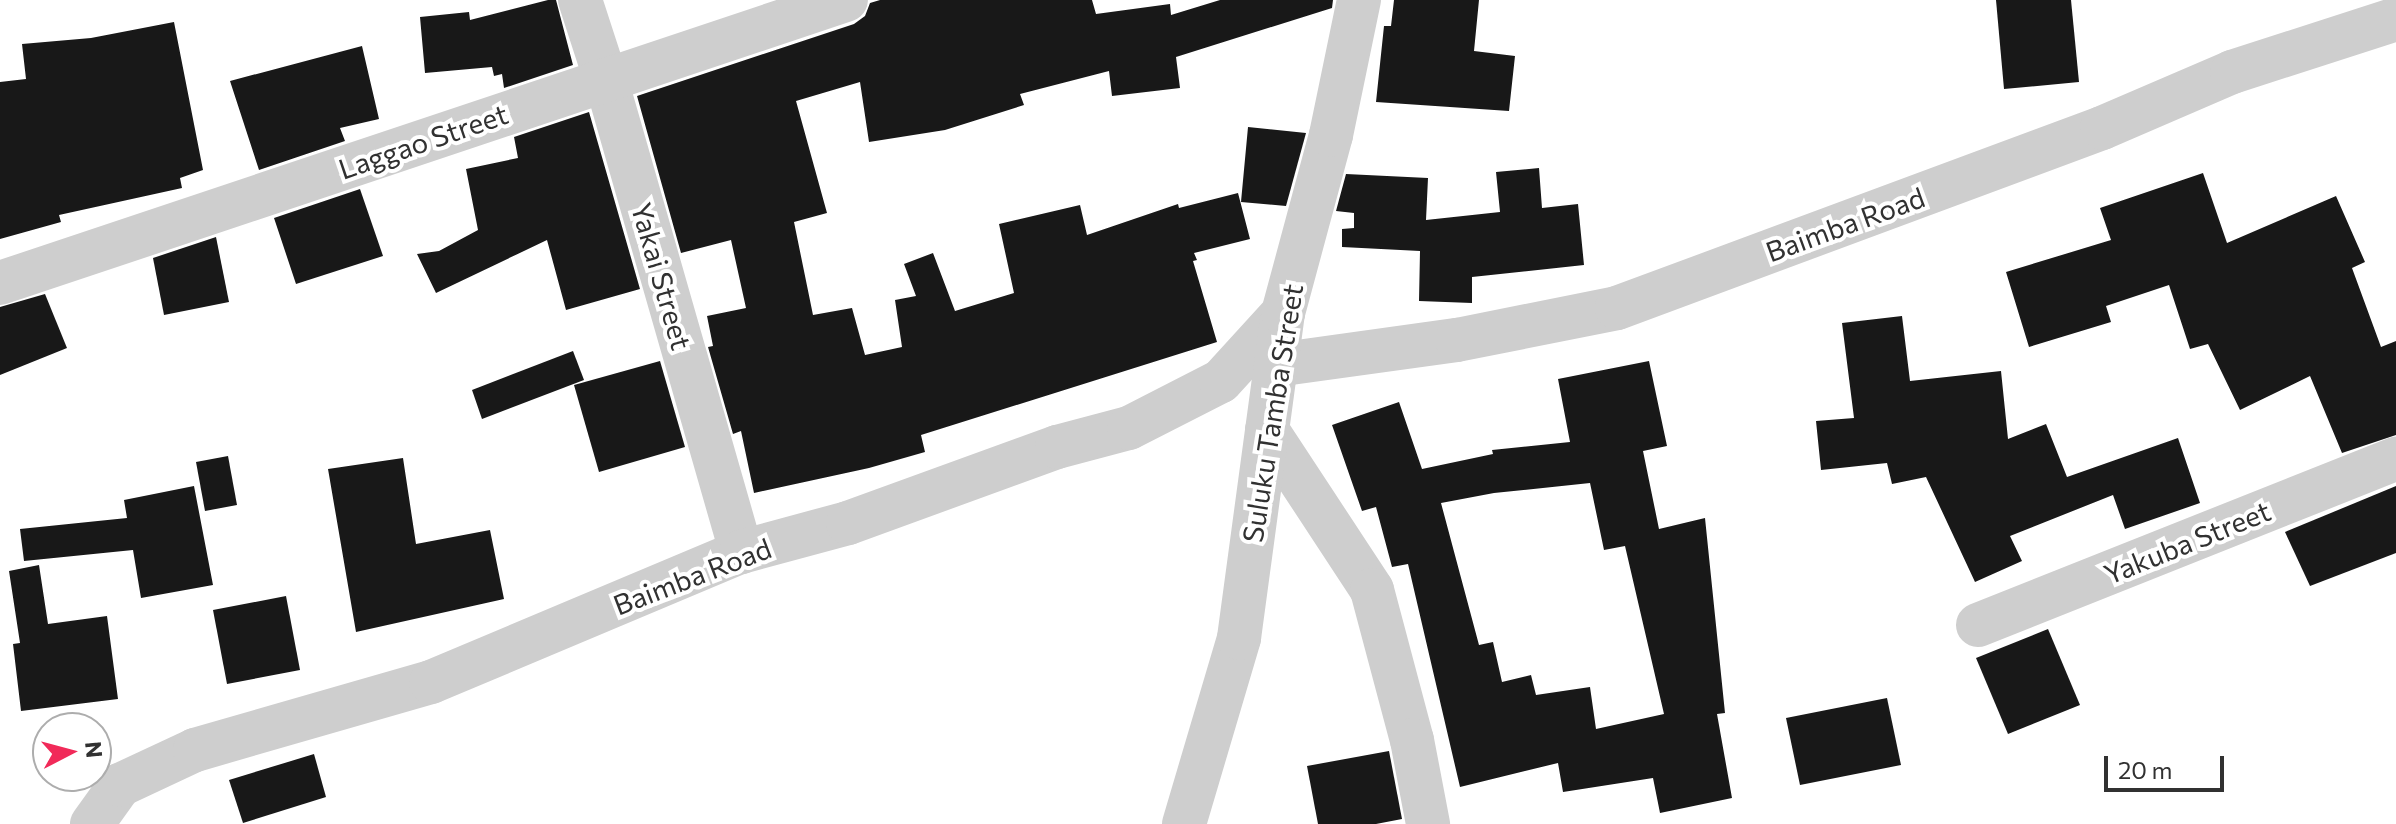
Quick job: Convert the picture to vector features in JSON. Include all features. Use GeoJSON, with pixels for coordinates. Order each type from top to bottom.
{"type":"FeatureCollection","features":[{"type":"Feature","properties":{"kind":"street","name":"Yakai Street"},"geometry":{"type":"LineString","coordinates":[[580,0],[606,80],[741,552]]}},
{"type":"Feature","properties":{"kind":"street","name":"Laggao Street"},"geometry":{"type":"LineString","coordinates":[[0,283],[846,0]]}},
{"type":"Feature","properties":{"kind":"street","name":"Suluku Tamba Street"},"geometry":{"type":"LineString","coordinates":[[1184,824],[1239,638],[1283,313],[1331,135],[1359,0]]}},
{"type":"Feature","properties":{"kind":"street","name":"Baimba Road"},"geometry":{"type":"LineString","coordinates":[[1276,365],[1457,340],[1617,308],[2102,128],[2232,72],[2396,19]]}},
{"type":"Feature","properties":{"kind":"street","name":"Baimba Road"},"geometry":{"type":"LineString","coordinates":[[92,824],[120,785],[195,750],[431,682],[741,552],[848,523],[1057,447],[1129,428],[1221,381],[1283,313]]}},
{"type":"Feature","properties":{"kind":"street"},"geometry":{"type":"LineString","coordinates":[[1267,430],[1372,590],[1412,740],[1428,824]]}},
{"type":"Feature","properties":{"kind":"street","name":"Yakuba Street"},"geometry":{"type":"LineString","coordinates":[[1978,625],[2396,459]]}},
{"type":"Feature","properties":{"kind":"building"},"geometry":{"type":"Polygon","coordinates":[[[556,0],[573,65],[504,88],[502,74],[494,76],[492,67],[425,73],[420,17],[469,12],[470,20],[556,0]]]}},
{"type":"Feature","properties":{"kind":"building"},"geometry":{"type":"Polygon","coordinates":[[[880,0],[1092,0],[1096,14],[1170,4],[1171,15],[1220,0],[1333,0],[1332,8],[1176,57],[1180,88],[1112,96],[1109,71],[1020,94],[1024,105],[945,130],[869,142],[860,82],[796,101],[827,213],[794,222],[813,315],[852,308],[865,355],[902,347],[895,300],[916,296],[904,264],[933,253],[955,311],[1014,293],[999,224],[1080,205],[1087,235],[1178,204],[1179,208],[1238,193],[1250,239],[1194,253],[1197,260],[1193,261],[1217,342],[921,435],[925,452],[869,468],[754,493],[741,431],[733,434],[708,347],[713,346],[707,316],[746,308],[731,240],[681,253],[637,96],[854,24],[865,16],[870,3],[880,0]]]}},
{"type":"Feature","properties":{"kind":"building"},"geometry":{"type":"Polygon","coordinates":[[[1394,0],[1479,0],[1474,51],[1515,56],[1509,111],[1376,102],[1384,26],[1391,26],[1394,0]]]}},
{"type":"Feature","properties":{"kind":"building"},"geometry":{"type":"Polygon","coordinates":[[[1996,0],[2071,0],[2079,82],[2004,89],[1996,0]]]}},
{"type":"Feature","properties":{"kind":"building"},"geometry":{"type":"Polygon","coordinates":[[[174,22],[203,170],[180,178],[182,188],[59,215],[61,222],[0,239],[0,82],[26,79],[22,44],[91,38],[174,22]]]}},
{"type":"Feature","properties":{"kind":"building"},"geometry":{"type":"Polygon","coordinates":[[[362,46],[379,119],[340,128],[345,141],[259,170],[230,81],[362,46]]]}},
{"type":"Feature","properties":{"kind":"building"},"geometry":{"type":"Polygon","coordinates":[[[589,112],[640,289],[566,310],[547,240],[436,293],[417,254],[439,251],[478,230],[466,169],[518,158],[514,137],[589,112]]]}},
{"type":"Feature","properties":{"kind":"building"},"geometry":{"type":"Polygon","coordinates":[[[1248,127],[1306,133],[1286,206],[1241,202],[1248,127]]]}},
{"type":"Feature","properties":{"kind":"building"},"geometry":{"type":"Polygon","coordinates":[[[1539,168],[1542,208],[1578,204],[1584,265],[1472,277],[1472,303],[1419,301],[1420,251],[1342,247],[1342,229],[1354,228],[1354,213],[1336,211],[1346,174],[1428,178],[1426,220],[1500,212],[1496,172],[1539,168]]]}},
{"type":"Feature","properties":{"kind":"building"},"geometry":{"type":"Polygon","coordinates":[[[2203,173],[2227,243],[2336,196],[2365,262],[2352,268],[2381,347],[2396,341],[2396,435],[2342,453],[2310,376],[2240,410],[2208,344],[2190,349],[2169,285],[2106,306],[2111,322],[2029,347],[2006,272],[2111,240],[2100,208],[2203,173]]]}},
{"type":"Feature","properties":{"kind":"building"},"geometry":{"type":"Polygon","coordinates":[[[360,189],[383,256],[296,284],[274,218],[360,189]]]}},
{"type":"Feature","properties":{"kind":"building"},"geometry":{"type":"Polygon","coordinates":[[[216,237],[229,302],[164,315],[153,258],[216,237]]]}},
{"type":"Feature","properties":{"kind":"building"},"geometry":{"type":"Polygon","coordinates":[[[45,294],[67,348],[0,375],[0,307],[45,294]]]}},
{"type":"Feature","properties":{"kind":"building"},"geometry":{"type":"Polygon","coordinates":[[[1902,316],[1910,381],[2001,371],[2008,439],[2046,424],[2067,477],[2178,438],[2200,503],[2125,529],[2113,495],[2010,536],[2022,561],[1975,582],[1926,477],[1892,484],[1887,463],[1821,470],[1816,421],[1854,418],[1842,323],[1902,316]]]}},
{"type":"Feature","properties":{"kind":"building"},"geometry":{"type":"Polygon","coordinates":[[[573,351],[584,380],[482,419],[472,390],[573,351]]]}},
{"type":"Feature","properties":{"kind":"building"},"geometry":{"type":"Polygon","coordinates":[[[660,361],[685,447],[599,472],[574,385],[660,361]]]}},
{"type":"Feature","properties":{"kind":"building"},"geometry":{"type":"Polygon","coordinates":[[[1649,361],[1667,446],[1643,451],[1659,529],[1705,518],[1725,713],[1717,714],[1732,798],[1660,813],[1653,778],[1563,792],[1558,763],[1460,787],[1408,564],[1392,567],[1376,507],[1362,511],[1332,425],[1399,402],[1422,469],[1493,454],[1492,450],[1570,442],[1558,379],[1649,361]],[[1590,483],[1494,493],[1441,503],[1479,645],[1493,642],[1502,682],[1531,675],[1536,695],[1590,687],[1596,729],[1664,714],[1625,546],[1604,550],[1590,483]]]}},
{"type":"Feature","properties":{"kind":"building"},"geometry":{"type":"Polygon","coordinates":[[[228,456],[237,505],[205,511],[196,462],[228,456]]]}},
{"type":"Feature","properties":{"kind":"building"},"geometry":{"type":"Polygon","coordinates":[[[403,458],[416,544],[490,530],[504,599],[356,632],[328,469],[403,458]]]}},
{"type":"Feature","properties":{"kind":"building"},"geometry":{"type":"Polygon","coordinates":[[[194,486],[213,585],[141,598],[133,550],[24,561],[20,529],[127,518],[124,500],[194,486]]]}},
{"type":"Feature","properties":{"kind":"building"},"geometry":{"type":"Polygon","coordinates":[[[2396,486],[2396,553],[2310,586],[2285,532],[2396,486]]]}},
{"type":"Feature","properties":{"kind":"building"},"geometry":{"type":"Polygon","coordinates":[[[39,565],[48,624],[107,616],[118,699],[21,711],[13,644],[20,643],[9,571],[39,565]]]}},
{"type":"Feature","properties":{"kind":"building"},"geometry":{"type":"Polygon","coordinates":[[[286,596],[300,670],[227,684],[213,610],[286,596]]]}},
{"type":"Feature","properties":{"kind":"building"},"geometry":{"type":"Polygon","coordinates":[[[2048,629],[2080,705],[2008,734],[1976,658],[2048,629]]]}},
{"type":"Feature","properties":{"kind":"building"},"geometry":{"type":"Polygon","coordinates":[[[1887,698],[1901,765],[1800,785],[1786,718],[1887,698]]]}},
{"type":"Feature","properties":{"kind":"building"},"geometry":{"type":"Polygon","coordinates":[[[1389,751],[1402,819],[1376,824],[1318,824],[1307,766],[1389,751]]]}},
{"type":"Feature","properties":{"kind":"building"},"geometry":{"type":"Polygon","coordinates":[[[314,754],[326,797],[243,823],[229,780],[314,754]]]}}]}
